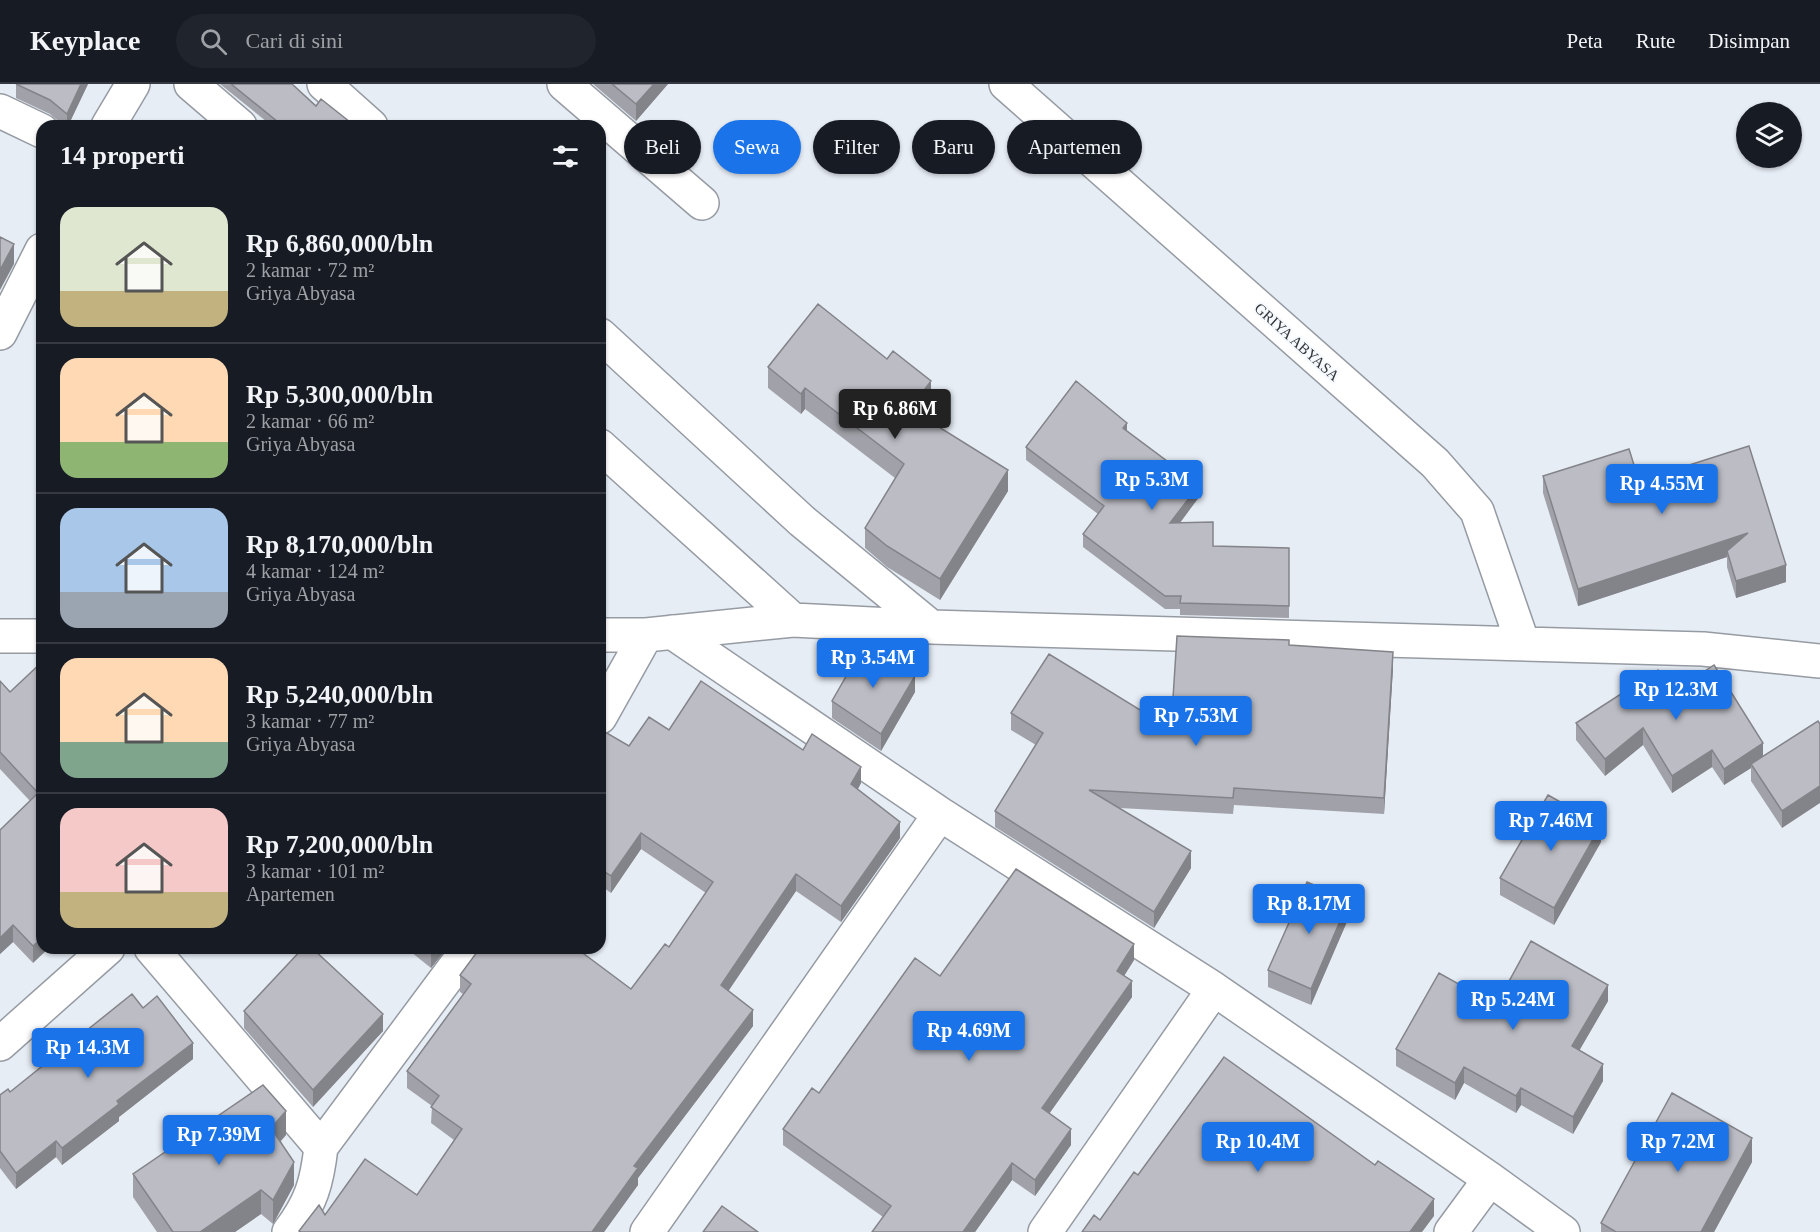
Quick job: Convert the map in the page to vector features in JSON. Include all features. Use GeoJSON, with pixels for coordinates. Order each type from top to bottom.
{"type":"FeatureCollection","features":[{"type":"Feature","properties":{"kind":"street"},"geometry":{"type":"LineString","coordinates":[[112,120],[134,84]]}},
{"type":"Feature","properties":{"kind":"street"},"geometry":{"type":"LineString","coordinates":[[192,84],[233,120]]}},
{"type":"Feature","properties":{"kind":"street"},"geometry":{"type":"LineString","coordinates":[[324,84],[364,120]]}},
{"type":"Feature","properties":{"kind":"street"},"geometry":{"type":"LineString","coordinates":[[564,84],[606,120]]}},
{"type":"Feature","properties":{"kind":"street","name":"GRIYA ABYASA"},"geometry":{"type":"LineString","coordinates":[[1006,84],[1435,463],[1477,511],[1523,644]]}},
{"type":"Feature","properties":{"kind":"street"},"geometry":{"type":"LineString","coordinates":[[0,111],[36,127]]}},
{"type":"Feature","properties":{"kind":"street"},"geometry":{"type":"LineString","coordinates":[[606,120],[702,203]]}},
{"type":"Feature","properties":{"kind":"street"},"geometry":{"type":"LineString","coordinates":[[0,333],[36,262]]}},
{"type":"Feature","properties":{"kind":"street"},"geometry":{"type":"LineString","coordinates":[[606,341],[802,521],[930,627]]}},
{"type":"Feature","properties":{"kind":"street"},"geometry":{"type":"LineString","coordinates":[[606,451],[793,620]]}},
{"type":"Feature","properties":{"kind":"street"},"geometry":{"type":"LineString","coordinates":[[606,635],[659,634],[793,620],[930,627],[1703,649],[1820,661]]}},
{"type":"Feature","properties":{"kind":"street"},"geometry":{"type":"LineString","coordinates":[[606,709],[659,634]]}},
{"type":"Feature","properties":{"kind":"street"},"geometry":{"type":"LineString","coordinates":[[659,634],[1214,989],[1563,1232]]}},
{"type":"Feature","properties":{"kind":"street"},"geometry":{"type":"LineString","coordinates":[[0,636],[36,636]]}},
{"type":"Feature","properties":{"kind":"street"},"geometry":{"type":"LineString","coordinates":[[647,1232],[940,814]]}},
{"type":"Feature","properties":{"kind":"street"},"geometry":{"type":"LineString","coordinates":[[0,1044],[101,954]]}},
{"type":"Feature","properties":{"kind":"street"},"geometry":{"type":"LineString","coordinates":[[156,954],[321,1147]]}},
{"type":"Feature","properties":{"kind":"street"},"geometry":{"type":"LineString","coordinates":[[289,1232],[308,1203],[318,1180],[321,1147],[465,954]]}},
{"type":"Feature","properties":{"kind":"street"},"geometry":{"type":"LineString","coordinates":[[1045,1232],[1214,989]]}},
{"type":"Feature","properties":{"kind":"street"},"geometry":{"type":"LineString","coordinates":[[1451,1232],[1490,1179]]}},
{"type":"Feature","properties":{"kind":"building"},"geometry":{"type":"Polygon","coordinates":[[[16,84],[81,84],[67,114],[50,100],[16,84]]]}},
{"type":"Feature","properties":{"kind":"building"},"geometry":{"type":"Polygon","coordinates":[[[231,84],[292,84],[316,106],[321,99],[347,120],[276,120],[231,84]]]}},
{"type":"Feature","properties":{"kind":"building"},"geometry":{"type":"Polygon","coordinates":[[[612,84],[654,84],[636,104],[612,84]]]}},
{"type":"Feature","properties":{"kind":"building"},"geometry":{"type":"Polygon","coordinates":[[[0,237],[14,244],[0,270],[0,237]]]}},
{"type":"Feature","properties":{"kind":"building"},"geometry":{"type":"Polygon","coordinates":[[[818,304],[887,359],[893,351],[931,381],[910,409],[1008,470],[940,579],[887,546],[865,528],[904,464],[805,388],[801,394],[768,367],[818,304]]]}},
{"type":"Feature","properties":{"kind":"building"},"geometry":{"type":"Polygon","coordinates":[[[1076,381],[1127,423],[1123,428],[1199,485],[1170,523],[1213,522],[1213,546],[1289,548],[1289,606],[1180,603],[1181,596],[1165,596],[1083,534],[1104,506],[1026,447],[1076,381]]]}},
{"type":"Feature","properties":{"kind":"building"},"geometry":{"type":"Polygon","coordinates":[[[1749,446],[1786,565],[1736,581],[1727,551],[1748,533],[1578,589],[1543,476],[1629,449],[1639,481],[1749,446]]]}},
{"type":"Feature","properties":{"kind":"building"},"geometry":{"type":"Polygon","coordinates":[[[1177,636],[1289,640],[1289,645],[1393,652],[1384,798],[1234,788],[1233,798],[1089,790],[1191,851],[1154,912],[995,811],[1043,733],[1011,713],[1049,654],[1171,729],[1177,636]]]}},
{"type":"Feature","properties":{"kind":"building"},"geometry":{"type":"Polygon","coordinates":[[[864,645],[915,676],[881,734],[832,701],[864,645]]]}},
{"type":"Feature","properties":{"kind":"building"},"geometry":{"type":"Polygon","coordinates":[[[1714,665],[1763,743],[1724,769],[1712,750],[1672,776],[1643,728],[1605,759],[1576,723],[1658,670],[1672,693],[1714,665]]]}},
{"type":"Feature","properties":{"kind":"building"},"geometry":{"type":"Polygon","coordinates":[[[36,668],[36,791],[0,752],[0,681],[10,692],[36,668]]]}},
{"type":"Feature","properties":{"kind":"building"},"geometry":{"type":"Polygon","coordinates":[[[701,681],[803,750],[812,734],[861,767],[851,784],[900,822],[841,906],[796,874],[721,985],[753,1010],[634,1166],[638,1168],[592,1232],[299,1231],[319,1205],[325,1215],[365,1159],[417,1195],[462,1129],[431,1107],[439,1096],[407,1071],[471,984],[460,975],[476,954],[584,954],[631,989],[665,944],[669,947],[713,882],[641,833],[611,876],[606,873],[606,733],[629,746],[649,717],[669,730],[701,681]]]}},
{"type":"Feature","properties":{"kind":"building"},"geometry":{"type":"Polygon","coordinates":[[[1818,721],[1820,724],[1820,786],[1782,811],[1751,764],[1818,721]]]}},
{"type":"Feature","properties":{"kind":"building"},"geometry":{"type":"Polygon","coordinates":[[[36,795],[36,943],[33,946],[13,925],[0,938],[0,830],[36,795]]]}},
{"type":"Feature","properties":{"kind":"building"},"geometry":{"type":"Polygon","coordinates":[[[1548,795],[1601,825],[1554,908],[1500,878],[1548,795]]]}},
{"type":"Feature","properties":{"kind":"building"},"geometry":{"type":"Polygon","coordinates":[[[1016,869],[1134,944],[1117,971],[1132,981],[1042,1108],[1071,1129],[1035,1180],[1012,1163],[963,1232],[872,1232],[891,1206],[783,1129],[812,1088],[819,1093],[915,958],[940,976],[1016,869]]]}},
{"type":"Feature","properties":{"kind":"building"},"geometry":{"type":"Polygon","coordinates":[[[1307,882],[1349,900],[1311,989],[1268,970],[1307,882]]]}},
{"type":"Feature","properties":{"kind":"building"},"geometry":{"type":"Polygon","coordinates":[[[1531,941],[1608,985],[1572,1046],[1603,1064],[1573,1117],[1521,1088],[1516,1096],[1464,1067],[1455,1083],[1396,1049],[1439,973],[1496,1005],[1531,941]]]}},
{"type":"Feature","properties":{"kind":"building"},"geometry":{"type":"Polygon","coordinates":[[[297,954],[318,954],[383,1014],[313,1090],[244,1011],[297,954]]]}},
{"type":"Feature","properties":{"kind":"building"},"geometry":{"type":"Polygon","coordinates":[[[132,994],[143,1008],[157,996],[193,1043],[117,1101],[119,1104],[62,1148],[56,1141],[16,1173],[0,1151],[0,1095],[8,1089],[10,1092],[132,994]]]}},
{"type":"Feature","properties":{"kind":"building"},"geometry":{"type":"Polygon","coordinates":[[[1224,1057],[1375,1165],[1378,1161],[1434,1199],[1410,1232],[1082,1232],[1094,1215],[1100,1220],[1134,1172],[1138,1175],[1224,1057]]]}},
{"type":"Feature","properties":{"kind":"building"},"geometry":{"type":"Polygon","coordinates":[[[263,1085],[286,1111],[271,1128],[294,1162],[273,1200],[261,1190],[200,1232],[173,1232],[133,1174],[263,1085]]]}},
{"type":"Feature","properties":{"kind":"building"},"geometry":{"type":"Polygon","coordinates":[[[1672,1093],[1752,1138],[1701,1232],[1616,1232],[1601,1223],[1672,1093]]]}},
{"type":"Feature","properties":{"kind":"building"},"geometry":{"type":"Polygon","coordinates":[[[722,1206],[758,1232],[703,1232],[722,1206]]]}}]}
